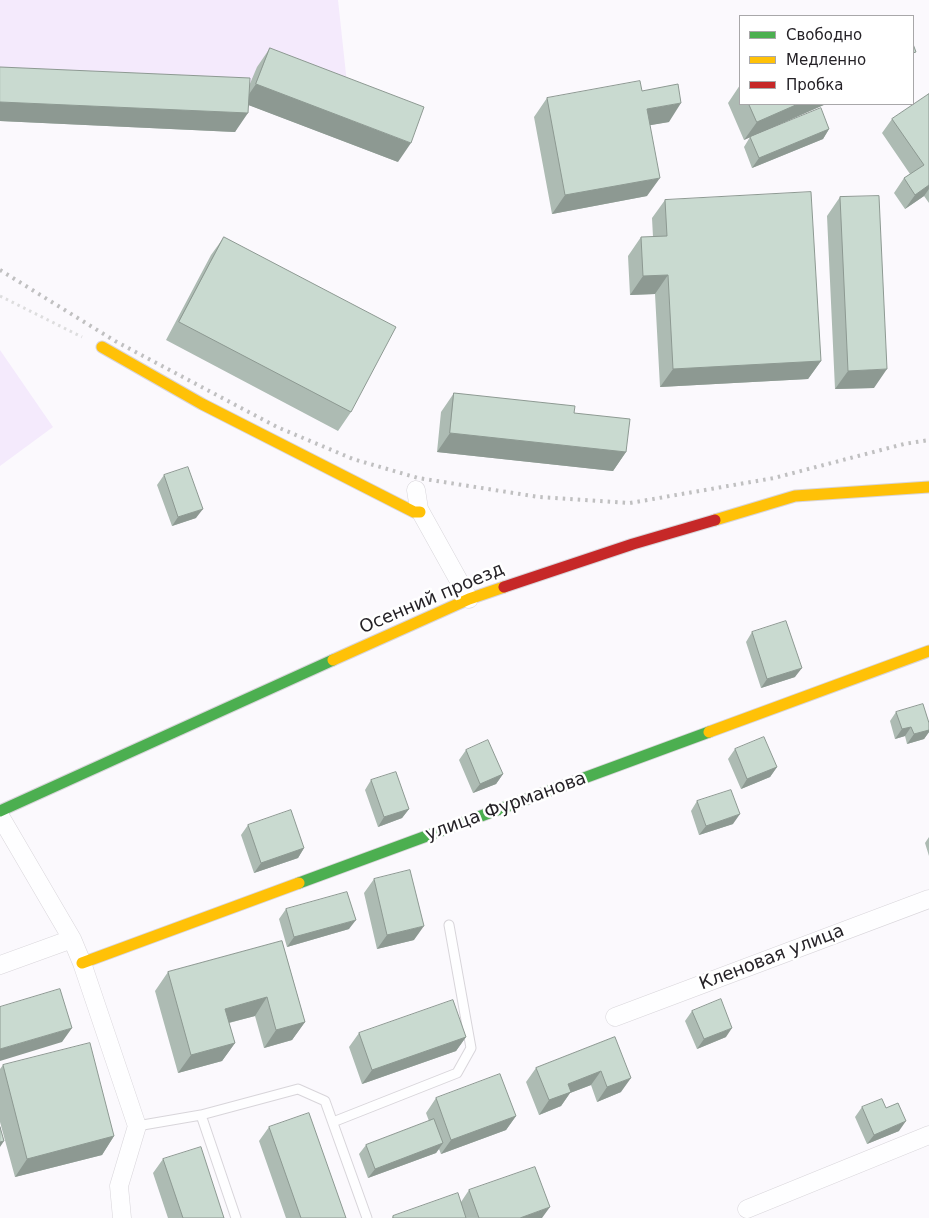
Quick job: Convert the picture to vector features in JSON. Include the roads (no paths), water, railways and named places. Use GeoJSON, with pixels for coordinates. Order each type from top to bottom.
{"type":"FeatureCollection","features":[{"type":"Feature","properties":{"kind":"street"},"geometry":{"type":"LineString","coordinates":[[102,347],[202,404],[414,512],[420,512]]}},
{"type":"Feature","properties":{"kind":"street","name":"Осенний проезд"},"geometry":{"type":"LineString","coordinates":[[0,811],[469,599],[633,544],[795,496],[929,487]]}},
{"type":"Feature","properties":{"kind":"street"},"geometry":{"type":"LineString","coordinates":[[416,490],[420,512],[469,599]]}},
{"type":"Feature","properties":{"kind":"street","name":"улица Фурманова"},"geometry":{"type":"LineString","coordinates":[[82,963],[929,651]]}},
{"type":"Feature","properties":{"kind":"street"},"geometry":{"type":"LineString","coordinates":[[0,816],[72,939],[138,1126],[119,1186],[122,1218]]}},
{"type":"Feature","properties":{"kind":"street","name":"Кленовая улица"},"geometry":{"type":"LineString","coordinates":[[615,1017],[929,900]]}},
{"type":"Feature","properties":{"kind":"street"},"geometry":{"type":"LineString","coordinates":[[0,965],[72,939]]}},
{"type":"Feature","properties":{"kind":"street"},"geometry":{"type":"LineString","coordinates":[[747,1210],[929,1135]]}},
{"type":"Feature","properties":{"kind":"lane"},"geometry":{"type":"LineString","coordinates":[[333,1122],[457,1073],[471,1048],[449,925]]}},
{"type":"Feature","properties":{"kind":"lane"},"geometry":{"type":"LineString","coordinates":[[138,1126],[200,1115],[298,1089],[325,1101],[367,1218]]}},
{"type":"Feature","properties":{"kind":"lane"},"geometry":{"type":"LineString","coordinates":[[200,1115],[236,1218]]}},
{"type":"Feature","properties":{"kind":"railway"},"geometry":{"type":"LineString","coordinates":[[0,270],[115,341],[277,427],[353,459],[418,478],[539,497],[630,503],[774,478],[904,444],[929,440]]}}]}
